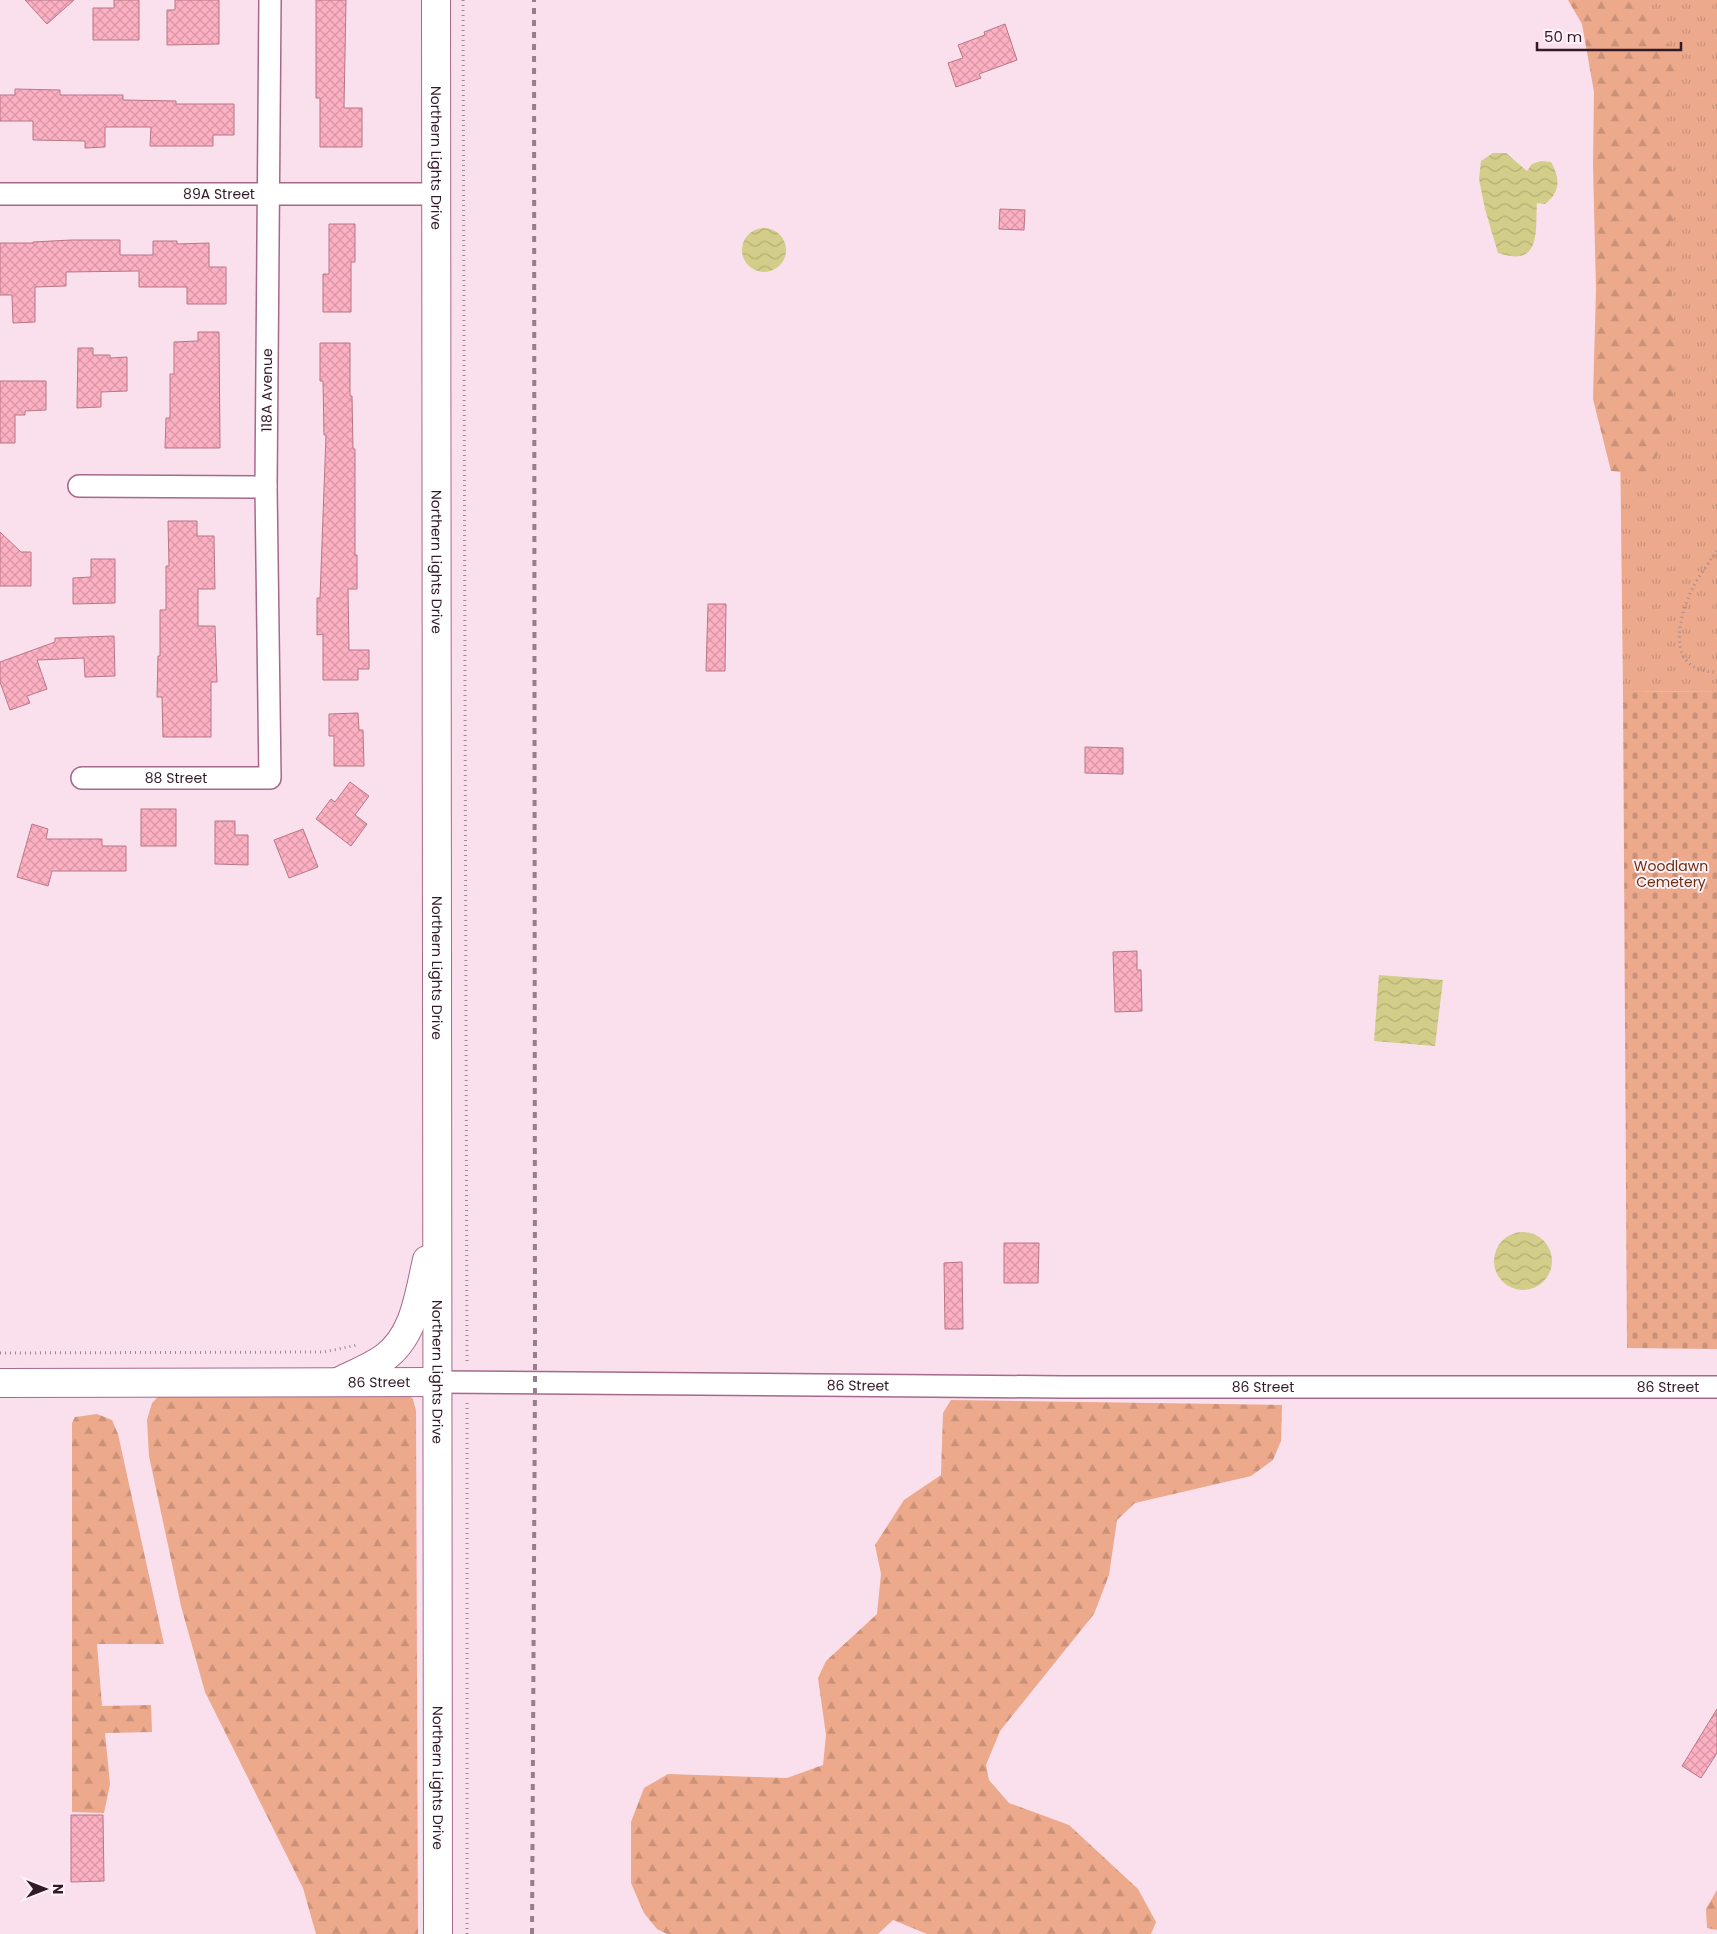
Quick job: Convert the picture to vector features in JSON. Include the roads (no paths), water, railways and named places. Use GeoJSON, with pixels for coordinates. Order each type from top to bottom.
{"type":"FeatureCollection","features":[{"type":"Feature","properties":{"kind":"main road","name":"Northern Lights Drive"},"geometry":{"type":"LineString","coordinates":[[436,0],[439,1213],[438,1934]]}},
{"type":"Feature","properties":{"kind":"main road"},"geometry":{"type":"LineString","coordinates":[[336,1383],[384,1358],[393,1350],[406,1332],[414,1318],[439,1213]]}},
{"type":"Feature","properties":{"kind":"main road","name":"86 Street"},"geometry":{"type":"LineString","coordinates":[[0,1383],[438,1382]]}},
{"type":"Feature","properties":{"kind":"street","name":"118A Avenue"},"geometry":{"type":"LineString","coordinates":[[270,0],[270,195],[266,487],[270,778]]}},
{"type":"Feature","properties":{"kind":"street","name":"89A Street"},"geometry":{"type":"LineString","coordinates":[[0,194],[436,194]]}},
{"type":"Feature","properties":{"kind":"street"},"geometry":{"type":"LineString","coordinates":[[79,486],[266,487]]}},
{"type":"Feature","properties":{"kind":"street","name":"88 Street"},"geometry":{"type":"LineString","coordinates":[[82,778],[270,778]]}},
{"type":"Feature","properties":{"kind":"street","name":"86 Street"},"geometry":{"type":"LineString","coordinates":[[438,1382],[1054,1387],[1717,1387]]}},
{"type":"Feature","properties":{"kind":"water"},"geometry":{"type":"Polygon","coordinates":[[[1493,153],[1506,153],[1527,171],[1532,164],[1541,161],[1551,162],[1556,174],[1557,184],[1554,195],[1545,204],[1537,203],[1533,244],[1529,251],[1522,255],[1512,256],[1498,253],[1485,209],[1479,179],[1481,161],[1493,153]]]}},
{"type":"Feature","properties":{"kind":"water"},"geometry":{"type":"Polygon","coordinates":[[[764,228],[776,232],[782,238],[786,250],[782,262],[776,268],[764,272],[752,268],[746,262],[742,250],[746,238],[752,232],[764,228]]]}},
{"type":"Feature","properties":{"kind":"water"},"geometry":{"type":"Polygon","coordinates":[[[1379,975],[1443,980],[1435,1046],[1374,1041],[1379,975]]]}},
{"type":"Feature","properties":{"kind":"water"},"geometry":{"type":"Polygon","coordinates":[[[1523,1232],[1534,1234],[1544,1240],[1550,1250],[1552,1261],[1550,1272],[1544,1282],[1534,1288],[1523,1290],[1512,1288],[1502,1282],[1496,1272],[1494,1261],[1496,1250],[1502,1240],[1512,1234],[1523,1232]]]}},
{"type":"Feature","properties":{"kind":"railway"},"geometry":{"type":"LineString","coordinates":[[532,1934],[535,1382],[534,0]]}},
{"type":"Feature","properties":{"kind":"park label","name":"Woodlawn Cemetery"},"geometry":{"type":"Point","coordinates":[1671,874]}}]}
